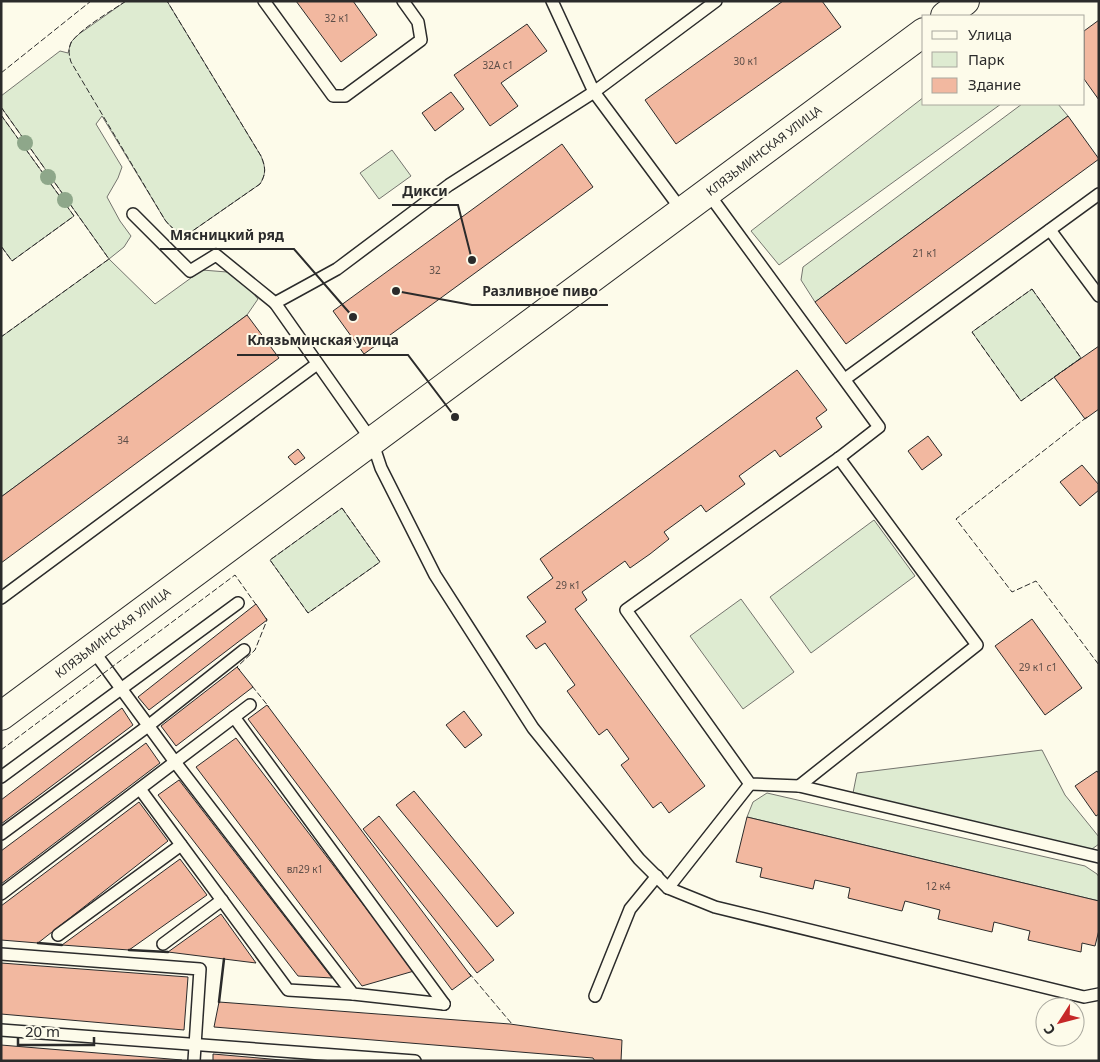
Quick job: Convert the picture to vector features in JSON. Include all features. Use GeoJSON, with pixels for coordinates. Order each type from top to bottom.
{"type":"FeatureCollection","features":[{"type":"Feature","properties":{"kind":"street"},"geometry":{"type":"LineString","coordinates":[[946,15],[965,1]]}},
{"type":"Feature","properties":{"kind":"street","name":"КЛЯЗЬМИНСКАЯ УЛИЦА"},"geometry":{"type":"LineString","coordinates":[[1,716],[922,33]]}},
{"type":"Feature","properties":{"kind":"lane"},"geometry":{"type":"LineString","coordinates":[[264,1],[333,96],[345,96],[421,40],[418,22],[402,1]]}},
{"type":"Feature","properties":{"kind":"lane"},"geometry":{"type":"LineString","coordinates":[[552,1],[594,92],[682,212]]}},
{"type":"Feature","properties":{"kind":"lane"},"geometry":{"type":"LineString","coordinates":[[275,303],[337,269],[450,186],[594,92],[716,1]]}},
{"type":"Feature","properties":{"kind":"lane"},"geometry":{"type":"LineString","coordinates":[[708,193],[879,427],[839,458],[626,610],[750,784]]}},
{"type":"Feature","properties":{"kind":"lane"},"geometry":{"type":"LineString","coordinates":[[845,379],[1099,194]]}},
{"type":"Feature","properties":{"kind":"lane"},"geometry":{"type":"LineString","coordinates":[[133,214],[190,271],[216,255],[275,303],[372,441],[381,468],[435,575],[528,720],[639,858],[668,888],[715,908],[1084,996],[1099,994]]}},
{"type":"Feature","properties":{"kind":"lane"},"geometry":{"type":"LineString","coordinates":[[1050,230],[1099,296]]}},
{"type":"Feature","properties":{"kind":"lane"},"geometry":{"type":"LineString","coordinates":[[1,598],[317,364]]}},
{"type":"Feature","properties":{"kind":"lane"},"geometry":{"type":"LineString","coordinates":[[800,786],[976,645],[839,458]]}},
{"type":"Feature","properties":{"kind":"lane"},"geometry":{"type":"LineString","coordinates":[[1,776],[238,603]]}},
{"type":"Feature","properties":{"kind":"lane"},"geometry":{"type":"LineString","coordinates":[[92,649],[175,762],[353,994]]}},
{"type":"Feature","properties":{"kind":"lane"},"geometry":{"type":"LineString","coordinates":[[1,834],[148,726],[244,650]]}},
{"type":"Feature","properties":{"kind":"lane"},"geometry":{"type":"LineString","coordinates":[[1,894],[250,705]]}},
{"type":"Feature","properties":{"kind":"lane"},"geometry":{"type":"LineString","coordinates":[[140,789],[288,990],[353,994],[444,1004],[234,717]]}},
{"type":"Feature","properties":{"kind":"lane"},"geometry":{"type":"LineString","coordinates":[[750,784],[800,786],[1099,857]]}},
{"type":"Feature","properties":{"kind":"lane"},"geometry":{"type":"LineString","coordinates":[[668,888],[750,784]]}},
{"type":"Feature","properties":{"kind":"lane"},"geometry":{"type":"LineString","coordinates":[[58,935],[181,845]]}},
{"type":"Feature","properties":{"kind":"lane"},"geometry":{"type":"LineString","coordinates":[[595,996],[630,908],[657,876]]}},
{"type":"Feature","properties":{"kind":"lane"},"geometry":{"type":"LineString","coordinates":[[163,944],[222,900]]}},
{"type":"Feature","properties":{"kind":"lane"},"geometry":{"type":"LineString","coordinates":[[1,954],[200,969],[194,1061]]}},
{"type":"Feature","properties":{"kind":"lane"},"geometry":{"type":"LineString","coordinates":[[1,1030],[415,1061]]}},
{"type":"Feature","properties":{"kind":"green space"},"geometry":{"type":"Polygon","coordinates":[[[126,1],[167,1],[261,156],[264,174],[260,184],[191,232],[179,231],[165,220],[102,116],[96,124],[122,167],[107,197],[120,221],[131,236],[124,247],[109,259],[1,107],[1,96],[60,51],[68,53],[71,42],[79,34],[126,1]]]}},
{"type":"Feature","properties":{"kind":"green space"},"geometry":{"type":"Polygon","coordinates":[[[922,99],[922,105],[1000,105],[779,265],[751,231],[922,99]]]}},
{"type":"Feature","properties":{"kind":"green space"},"geometry":{"type":"Polygon","coordinates":[[[1021,105],[1059,105],[1068,116],[815,302],[801,280],[803,267],[1021,105]]]}},
{"type":"Feature","properties":{"kind":"green space"},"geometry":{"type":"Polygon","coordinates":[[[1,115],[74,216],[12,261],[1,246],[1,115]]]}},
{"type":"Feature","properties":{"kind":"green space"},"geometry":{"type":"Polygon","coordinates":[[[392,150],[411,176],[379,199],[360,173],[392,150]]]}},
{"type":"Feature","properties":{"kind":"green space"},"geometry":{"type":"Polygon","coordinates":[[[109,259],[155,304],[202,270],[227,272],[247,286],[258,299],[247,315],[1,497],[1,337],[109,259]]]}},
{"type":"Feature","properties":{"kind":"green space"},"geometry":{"type":"Polygon","coordinates":[[[1032,289],[1081,358],[1021,401],[972,332],[1032,289]]]}},
{"type":"Feature","properties":{"kind":"green space"},"geometry":{"type":"Polygon","coordinates":[[[342,508],[380,562],[308,613],[270,560],[342,508]]]}},
{"type":"Feature","properties":{"kind":"green space"},"geometry":{"type":"Polygon","coordinates":[[[874,520],[915,576],[811,653],[770,597],[874,520]]]}},
{"type":"Feature","properties":{"kind":"green space"},"geometry":{"type":"Polygon","coordinates":[[[741,599],[794,672],[743,709],[690,636],[741,599]]]}},
{"type":"Feature","properties":{"kind":"green space"},"geometry":{"type":"Polygon","coordinates":[[[1042,750],[1065,795],[1099,837],[1099,844],[1092,849],[1078,849],[853,793],[857,773],[1042,750]]]}},
{"type":"Feature","properties":{"kind":"green space"},"geometry":{"type":"Polygon","coordinates":[[[767,793],[1085,866],[1099,877],[1099,901],[747,817],[753,802],[767,793]]]}},
{"type":"Feature","properties":{"kind":"building"},"geometry":{"type":"Polygon","coordinates":[[[296,1],[353,1],[377,35],[341,62],[296,1]]]}},
{"type":"Feature","properties":{"kind":"building"},"geometry":{"type":"Polygon","coordinates":[[[783,1],[822,1],[841,27],[676,144],[645,100],[783,1]]]}},
{"type":"Feature","properties":{"kind":"building"},"geometry":{"type":"Polygon","coordinates":[[[1099,20],[1099,100],[1085,80],[1085,30],[1099,20]]]}},
{"type":"Feature","properties":{"kind":"building"},"geometry":{"type":"Polygon","coordinates":[[[527,24],[547,51],[501,83],[518,106],[490,126],[454,75],[527,24]]]}},
{"type":"Feature","properties":{"kind":"building"},"geometry":{"type":"Polygon","coordinates":[[[451,92],[464,109],[435,131],[422,113],[451,92]]]}},
{"type":"Feature","properties":{"kind":"building"},"geometry":{"type":"Polygon","coordinates":[[[1068,116],[1099,159],[846,344],[815,302],[1068,116]]]}},
{"type":"Feature","properties":{"kind":"building"},"geometry":{"type":"Polygon","coordinates":[[[562,144],[593,187],[364,354],[333,311],[562,144]]]}},
{"type":"Feature","properties":{"kind":"building"},"geometry":{"type":"Polygon","coordinates":[[[247,315],[279,358],[1,563],[1,497],[247,315]]]}},
{"type":"Feature","properties":{"kind":"building"},"geometry":{"type":"Polygon","coordinates":[[[1099,346],[1099,409],[1085,419],[1054,377],[1099,346]]]}},
{"type":"Feature","properties":{"kind":"building"},"geometry":{"type":"Polygon","coordinates":[[[797,370],[827,410],[816,418],[822,427],[780,457],[775,450],[739,476],[745,484],[706,512],[701,505],[664,532],[669,539],[650,554],[630,568],[625,561],[582,592],[587,600],[575,609],[705,786],[669,813],[661,802],[653,808],[621,765],[629,759],[607,729],[599,735],[567,691],[575,685],[545,643],[536,649],[526,636],[546,622],[527,597],[553,578],[540,559],[797,370]]]}},
{"type":"Feature","properties":{"kind":"building"},"geometry":{"type":"Polygon","coordinates":[[[928,436],[942,455],[922,470],[908,451],[928,436]]]}},
{"type":"Feature","properties":{"kind":"building"},"geometry":{"type":"Polygon","coordinates":[[[298,449],[305,458],[295,465],[288,457],[298,449]]]}},
{"type":"Feature","properties":{"kind":"building"},"geometry":{"type":"Polygon","coordinates":[[[1082,465],[1099,485],[1099,490],[1080,506],[1060,482],[1082,465]]]}},
{"type":"Feature","properties":{"kind":"building"},"geometry":{"type":"Polygon","coordinates":[[[256,604],[267,620],[149,710],[138,697],[256,604]]]}},
{"type":"Feature","properties":{"kind":"building"},"geometry":{"type":"Polygon","coordinates":[[[1032,619],[1082,688],[1045,715],[995,646],[1032,619]]]}},
{"type":"Feature","properties":{"kind":"building"},"geometry":{"type":"Polygon","coordinates":[[[237,667],[253,687],[176,746],[161,726],[237,667]]]}},
{"type":"Feature","properties":{"kind":"building"},"geometry":{"type":"Polygon","coordinates":[[[267,705],[471,976],[452,990],[248,719],[267,705]]]}},
{"type":"Feature","properties":{"kind":"building"},"geometry":{"type":"Polygon","coordinates":[[[122,708],[133,725],[1,824],[1,800],[122,708]]]}},
{"type":"Feature","properties":{"kind":"building"},"geometry":{"type":"Polygon","coordinates":[[[464,711],[482,735],[465,748],[446,725],[464,711]]]}},
{"type":"Feature","properties":{"kind":"building"},"geometry":{"type":"Polygon","coordinates":[[[236,738],[414,971],[362,986],[196,767],[236,738]]]}},
{"type":"Feature","properties":{"kind":"building"},"geometry":{"type":"Polygon","coordinates":[[[146,743],[160,763],[1,884],[1,851],[146,743]]]}},
{"type":"Feature","properties":{"kind":"building"},"geometry":{"type":"Polygon","coordinates":[[[1097,771],[1099,774],[1099,814],[1096,816],[1075,786],[1097,771]]]}},
{"type":"Feature","properties":{"kind":"building"},"geometry":{"type":"Polygon","coordinates":[[[179,780],[332,978],[298,976],[158,795],[179,780]]]}},
{"type":"Feature","properties":{"kind":"building"},"geometry":{"type":"Polygon","coordinates":[[[414,791],[514,913],[497,927],[396,805],[414,791]]]}},
{"type":"Feature","properties":{"kind":"building"},"geometry":{"type":"Polygon","coordinates":[[[139,802],[168,841],[38,943],[1,940],[1,906],[139,802]]]}},
{"type":"Feature","properties":{"kind":"building"},"geometry":{"type":"Polygon","coordinates":[[[379,816],[494,960],[477,973],[363,829],[379,816]]]}},
{"type":"Feature","properties":{"kind":"building"},"geometry":{"type":"Polygon","coordinates":[[[747,817],[1099,901],[1099,930],[1095,946],[1082,943],[1081,952],[1028,940],[1030,931],[994,922],[992,932],[938,919],[940,910],[905,901],[902,911],[848,898],[850,888],[815,880],[813,889],[760,877],[762,868],[736,862],[747,817]]]}},
{"type":"Feature","properties":{"kind":"building"},"geometry":{"type":"Polygon","coordinates":[[[180,859],[207,895],[129,950],[62,945],[180,859]]]}},
{"type":"Feature","properties":{"kind":"building"},"geometry":{"type":"Polygon","coordinates":[[[221,914],[256,963],[168,952],[221,914]]]}},
{"type":"Feature","properties":{"kind":"building"},"geometry":{"type":"Polygon","coordinates":[[[1,963],[188,977],[184,1030],[1,1014],[1,963]]]}},
{"type":"Feature","properties":{"kind":"building"},"geometry":{"type":"Polygon","coordinates":[[[219,1002],[510,1024],[622,1040],[621,1061],[595,1061],[593,1058],[214,1027],[219,1002]]]}},
{"type":"Feature","properties":{"kind":"building"},"geometry":{"type":"Polygon","coordinates":[[[1,1045],[182,1060],[182,1061],[1,1061],[1,1045]]]}},
{"type":"Feature","properties":{"kind":"building"},"geometry":{"type":"Polygon","coordinates":[[[213,1054],[293,1061],[213,1061],[213,1054]]]}},
{"type":"Feature","properties":{"kind":"fence"},"geometry":{"type":"LineString","coordinates":[[1,73],[91,1]]}},
{"type":"Feature","properties":{"kind":"fence"},"geometry":{"type":"LineString","coordinates":[[126,1],[88,26],[75,38],[69,48],[70,60],[165,220],[176,230],[191,232],[260,184],[264,174],[264,167],[261,156],[167,1]]}},
{"type":"Feature","properties":{"kind":"fence"},"geometry":{"type":"LineString","coordinates":[[1,107],[109,259],[1,337]]}},
{"type":"Feature","properties":{"kind":"fence"},"geometry":{"type":"LineString","coordinates":[[1,115],[74,216],[12,261],[1,246]]}},
{"type":"Feature","properties":{"kind":"fence"},"geometry":{"type":"LineString","coordinates":[[1032,289],[1081,358],[1021,401],[972,332],[1032,289]]}},
{"type":"Feature","properties":{"kind":"fence"},"geometry":{"type":"LineString","coordinates":[[1087,417],[956,519],[1012,592],[1036,581],[1099,665]]}},
{"type":"Feature","properties":{"kind":"fence"},"geometry":{"type":"LineString","coordinates":[[342,508],[380,562],[308,613],[270,560],[342,508]]}},
{"type":"Feature","properties":{"kind":"fence"},"geometry":{"type":"LineString","coordinates":[[1,750],[235,575],[257,606]]}},
{"type":"Feature","properties":{"kind":"fence"},"geometry":{"type":"LineString","coordinates":[[240,670],[237,667],[255,650],[267,620],[266,618]]}},
{"type":"Feature","properties":{"kind":"fence"},"geometry":{"type":"LineString","coordinates":[[252,686],[269,707]]}},
{"type":"Feature","properties":{"kind":"fence"},"geometry":{"type":"LineString","coordinates":[[469,973],[512,1024]]}},
{"type":"Feature","properties":{"kind":"wall"},"geometry":{"type":"LineString","coordinates":[[38,943],[62,945]]}},
{"type":"Feature","properties":{"kind":"wall"},"geometry":{"type":"LineString","coordinates":[[129,950],[168,952]]}},
{"type":"Feature","properties":{"kind":"wall"},"geometry":{"type":"LineString","coordinates":[[219,1002],[224,959]]}},
{"type":"Feature","properties":{"kind":"place","name":"Дикси"},"geometry":{"type":"Point","coordinates":[472,260]}},
{"type":"Feature","properties":{"kind":"place","name":"Разливное пиво"},"geometry":{"type":"Point","coordinates":[396,291]}},
{"type":"Feature","properties":{"kind":"place","name":"Мясницкий ряд"},"geometry":{"type":"Point","coordinates":[353,317]}},
{"type":"Feature","properties":{"kind":"place","name":"Клязьминская улица"},"geometry":{"type":"Point","coordinates":[455,417]}}]}
